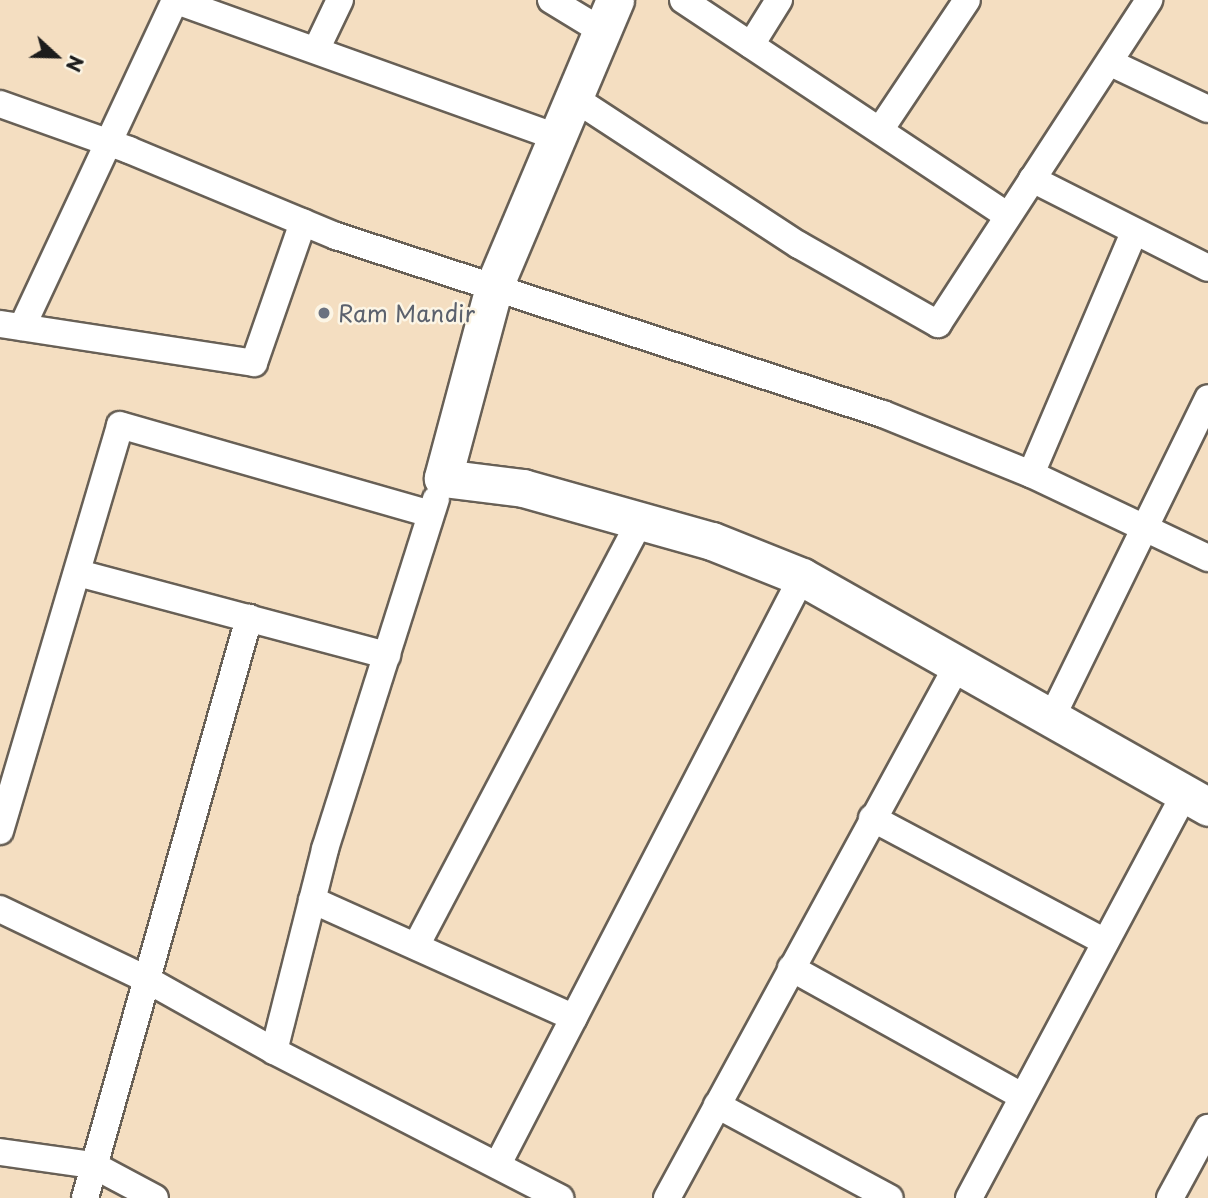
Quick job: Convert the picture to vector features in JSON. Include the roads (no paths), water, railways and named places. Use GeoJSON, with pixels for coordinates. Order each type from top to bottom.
{"type":"FeatureCollection","features":[{"type":"Feature","properties":{"kind":"street"},"geometry":{"type":"LineString","coordinates":[[303,222],[254,363],[11,326],[111,144],[175,0],[317,48],[557,137]]}},
{"type":"Feature","properties":{"kind":"street"},"geometry":{"type":"LineString","coordinates":[[317,48],[340,0]]}},
{"type":"Feature","properties":{"kind":"street"},"geometry":{"type":"LineString","coordinates":[[274,1051],[312,900],[443,478],[494,287],[608,16],[551,0]]}},
{"type":"Feature","properties":{"kind":"street"},"geometry":{"type":"LineString","coordinates":[[683,0],[1008,215]]}},
{"type":"Feature","properties":{"kind":"street"},"geometry":{"type":"LineString","coordinates":[[751,45],[779,0]]}},
{"type":"Feature","properties":{"kind":"street"},"geometry":{"type":"LineString","coordinates":[[880,131],[967,0]]}},
{"type":"Feature","properties":{"kind":"street"},"geometry":{"type":"LineString","coordinates":[[574,98],[799,245],[938,324],[1111,63],[1149,0]]}},
{"type":"Feature","properties":{"kind":"street"},"geometry":{"type":"LineString","coordinates":[[1111,63],[1208,109]]}},
{"type":"Feature","properties":{"kind":"street"},"geometry":{"type":"LineString","coordinates":[[0,104],[111,144],[303,222],[883,414],[1031,474],[1208,558]]}},
{"type":"Feature","properties":{"kind":"street"},"geometry":{"type":"LineString","coordinates":[[1032,179],[1134,233],[1208,268]]}},
{"type":"Feature","properties":{"kind":"street"},"geometry":{"type":"LineString","coordinates":[[1031,474],[1134,233]]}},
{"type":"Feature","properties":{"kind":"street"},"geometry":{"type":"LineString","coordinates":[[1051,719],[1206,407]]}},
{"type":"Feature","properties":{"kind":"street"},"geometry":{"type":"LineString","coordinates":[[0,831],[120,425],[430,514]]}},
{"type":"Feature","properties":{"kind":"street"},"geometry":{"type":"LineString","coordinates":[[443,478],[523,488],[712,541],[802,577],[1197,801],[1105,942],[969,1198]]}},
{"type":"Feature","properties":{"kind":"street"},"geometry":{"type":"LineString","coordinates":[[416,946],[640,521]]}},
{"type":"Feature","properties":{"kind":"street"},"geometry":{"type":"LineString","coordinates":[[78,573],[387,655]]}},
{"type":"Feature","properties":{"kind":"street"},"geometry":{"type":"LineString","coordinates":[[498,1164],[802,577]]}},
{"type":"Feature","properties":{"kind":"street"},"geometry":{"type":"LineString","coordinates":[[85,1198],[144,978],[249,618]]}},
{"type":"Feature","properties":{"kind":"street"},"geometry":{"type":"LineString","coordinates":[[667,1198],[957,666]]}},
{"type":"Feature","properties":{"kind":"street"},"geometry":{"type":"LineString","coordinates":[[872,818],[1105,942]]}},
{"type":"Feature","properties":{"kind":"street"},"geometry":{"type":"LineString","coordinates":[[312,900],[573,1018]]}},
{"type":"Feature","properties":{"kind":"street"},"geometry":{"type":"LineString","coordinates":[[0,909],[144,978],[274,1051],[560,1198]]}},
{"type":"Feature","properties":{"kind":"street"},"geometry":{"type":"LineString","coordinates":[[791,968],[1022,1096]]}},
{"type":"Feature","properties":{"kind":"street"},"geometry":{"type":"LineString","coordinates":[[717,1105],[890,1198]]}},
{"type":"Feature","properties":{"kind":"street"},"geometry":{"type":"LineString","coordinates":[[1170,1198],[1199,1167],[1208,1128]]}},
{"type":"Feature","properties":{"kind":"street"},"geometry":{"type":"LineString","coordinates":[[0,1152],[93,1165],[155,1198]]}},
{"type":"Feature","properties":{"kind":"place","name":"Ram Mandir"},"geometry":{"type":"Point","coordinates":[324,313]}}]}
